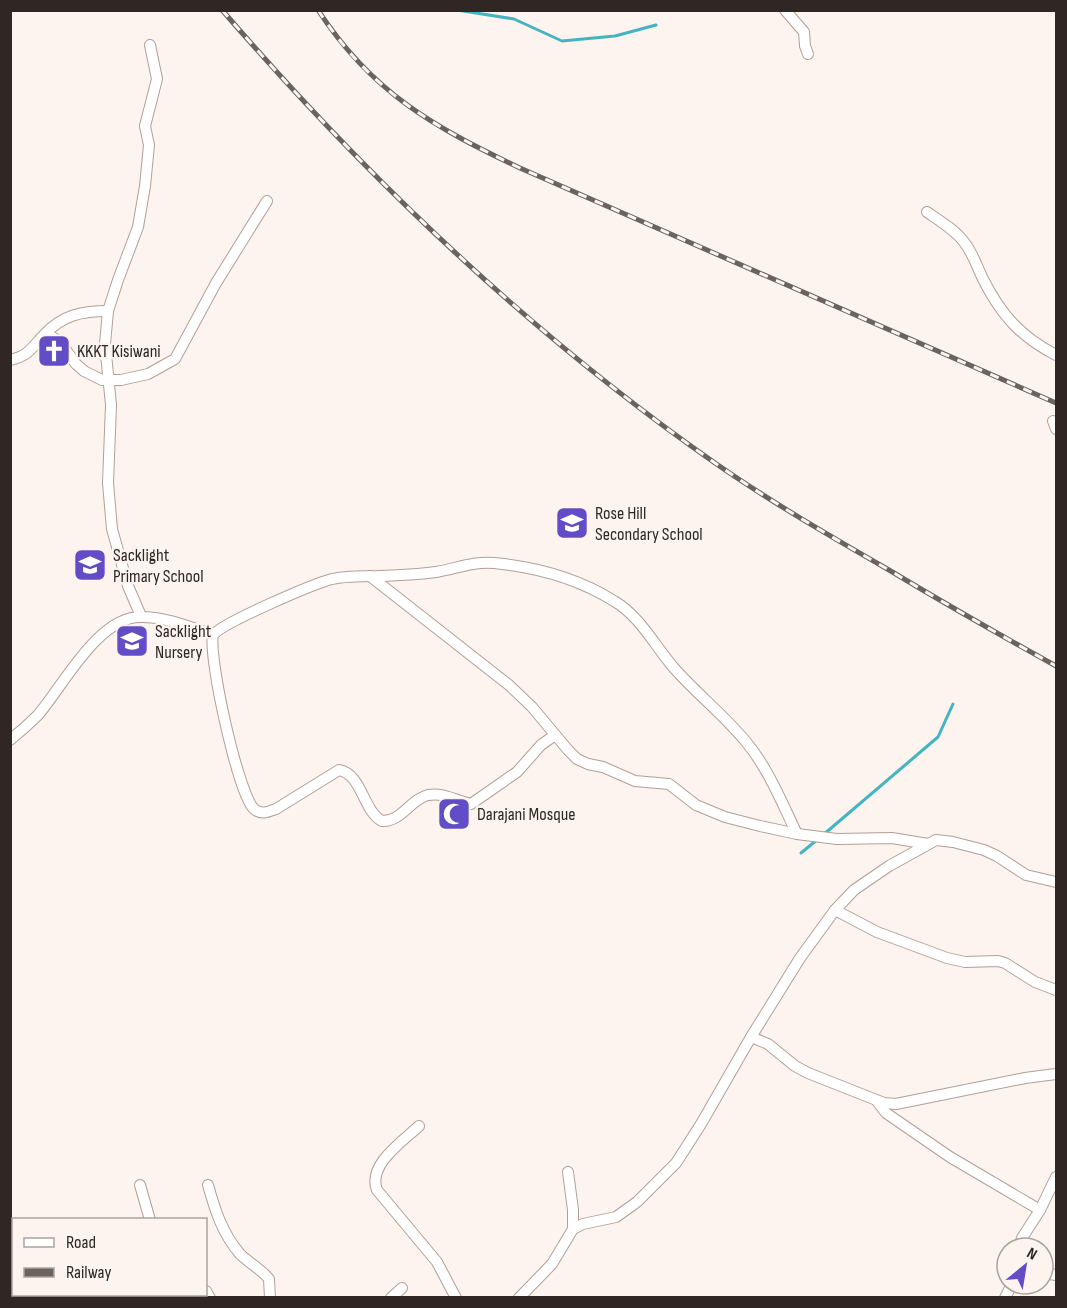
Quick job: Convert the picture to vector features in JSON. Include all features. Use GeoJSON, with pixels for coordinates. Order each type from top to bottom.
{"type":"FeatureCollection","features":[{"type":"Feature","properties":{"kind":"street"},"geometry":{"type":"LineString","coordinates":[[785,10],[804,33],[805,50],[808,54]]}},
{"type":"Feature","properties":{"kind":"street"},"geometry":{"type":"LineString","coordinates":[[141,616],[122,568],[112,530],[108,483],[111,426],[105,344],[108,311],[138,227],[145,186],[149,145],[146,126],[157,79],[150,45]]}},
{"type":"Feature","properties":{"kind":"street"},"geometry":{"type":"LineString","coordinates":[[46,333],[60,342],[76,364],[102,380],[109,381],[148,374],[170,364],[175,359],[216,283],[267,201]]}},
{"type":"Feature","properties":{"kind":"street"},"geometry":{"type":"LineString","coordinates":[[927,212],[964,242],[993,298],[1007,318],[1036,343],[1056,356]]}},
{"type":"Feature","properties":{"kind":"street"},"geometry":{"type":"LineString","coordinates":[[10,360],[28,354],[46,333],[76,313],[108,311]]}},
{"type":"Feature","properties":{"kind":"street"},"geometry":{"type":"LineString","coordinates":[[555,735],[541,745],[517,772],[471,804],[448,796],[431,795],[420,799],[394,819],[382,822],[375,817],[347,772],[339,770],[276,809],[266,813],[260,812],[254,809],[249,801],[239,778],[219,688],[213,634],[233,621],[313,586],[338,578],[416,574],[478,563],[491,563],[521,567],[576,582],[616,602],[634,617],[680,674],[748,743],[768,773],[797,834]]}},
{"type":"Feature","properties":{"kind":"street"},"geometry":{"type":"LineString","coordinates":[[369,576],[514,690],[577,759],[635,781],[669,784],[696,805],[725,817],[797,834],[837,839],[892,838],[927,844]]}},
{"type":"Feature","properties":{"kind":"street"},"geometry":{"type":"LineString","coordinates":[[10,740],[38,714],[98,638],[112,626],[141,616],[175,622],[213,634]]}},
{"type":"Feature","properties":{"kind":"street"},"geometry":{"type":"LineString","coordinates":[[573,1229],[583,1224],[616,1217],[658,1183],[684,1151],[800,958],[834,910],[868,879],[927,844],[943,840],[997,856],[1026,875],[1056,882]]}},
{"type":"Feature","properties":{"kind":"street"},"geometry":{"type":"LineString","coordinates":[[834,910],[877,932],[947,958],[965,962],[998,961],[1005,963],[1035,982],[1056,990]]}},
{"type":"Feature","properties":{"kind":"street"},"geometry":{"type":"LineString","coordinates":[[751,1037],[768,1044],[795,1066],[808,1073],[877,1101],[896,1104],[1056,1074]]}},
{"type":"Feature","properties":{"kind":"street"},"geometry":{"type":"LineString","coordinates":[[877,1101],[886,1113],[950,1157],[1040,1210]]}},
{"type":"Feature","properties":{"kind":"street"},"geometry":{"type":"LineString","coordinates":[[419,1126],[383,1162],[374,1177],[374,1183],[377,1190],[437,1262],[456,1298]]}},
{"type":"Feature","properties":{"kind":"street"},"geometry":{"type":"LineString","coordinates":[[519,1298],[552,1264],[573,1229],[568,1172]]}},
{"type":"Feature","properties":{"kind":"street"},"geometry":{"type":"LineString","coordinates":[[1024,1236],[1056,1177]]}},
{"type":"Feature","properties":{"kind":"street"},"geometry":{"type":"LineString","coordinates":[[140,1185],[149,1218]]}},
{"type":"Feature","properties":{"kind":"street"},"geometry":{"type":"LineString","coordinates":[[208,1185],[226,1236],[242,1255],[269,1279],[270,1298]]}},
{"type":"Feature","properties":{"kind":"street"},"geometry":{"type":"LineString","coordinates":[[391,1298],[402,1288]]}},
{"type":"Feature","properties":{"kind":"waterway"},"geometry":{"type":"LineString","coordinates":[[457,10],[514,19],[562,41],[615,36],[656,25]]}},
{"type":"Feature","properties":{"kind":"waterway"},"geometry":{"type":"LineString","coordinates":[[823,835],[938,737],[953,704]]}},
{"type":"Feature","properties":{"kind":"waterway"},"geometry":{"type":"LineString","coordinates":[[801,853],[818,839]]}},
{"type":"Feature","properties":{"kind":"railway"},"geometry":{"type":"LineString","coordinates":[[222,10],[335,134],[455,252],[517,308],[648,414],[758,491],[930,595],[1056,666]]}},
{"type":"Feature","properties":{"kind":"railway"},"geometry":{"type":"LineString","coordinates":[[318,10],[360,64],[383,86],[407,105],[460,138],[520,168],[1056,403]]}},
{"type":"Feature","properties":{"kind":"place","name":"KKKT Kisiwani"},"geometry":{"type":"Point","coordinates":[54,351]}},
{"type":"Feature","properties":{"kind":"place","name":"Rose Hill Secondary School"},"geometry":{"type":"Point","coordinates":[572,523]}},
{"type":"Feature","properties":{"kind":"place","name":"Sacklight Primary School"},"geometry":{"type":"Point","coordinates":[90,565]}},
{"type":"Feature","properties":{"kind":"place","name":"Sacklight Nursery"},"geometry":{"type":"Point","coordinates":[132,641]}},
{"type":"Feature","properties":{"kind":"place","name":"Darajani Mosque"},"geometry":{"type":"Point","coordinates":[454,814]}}]}
